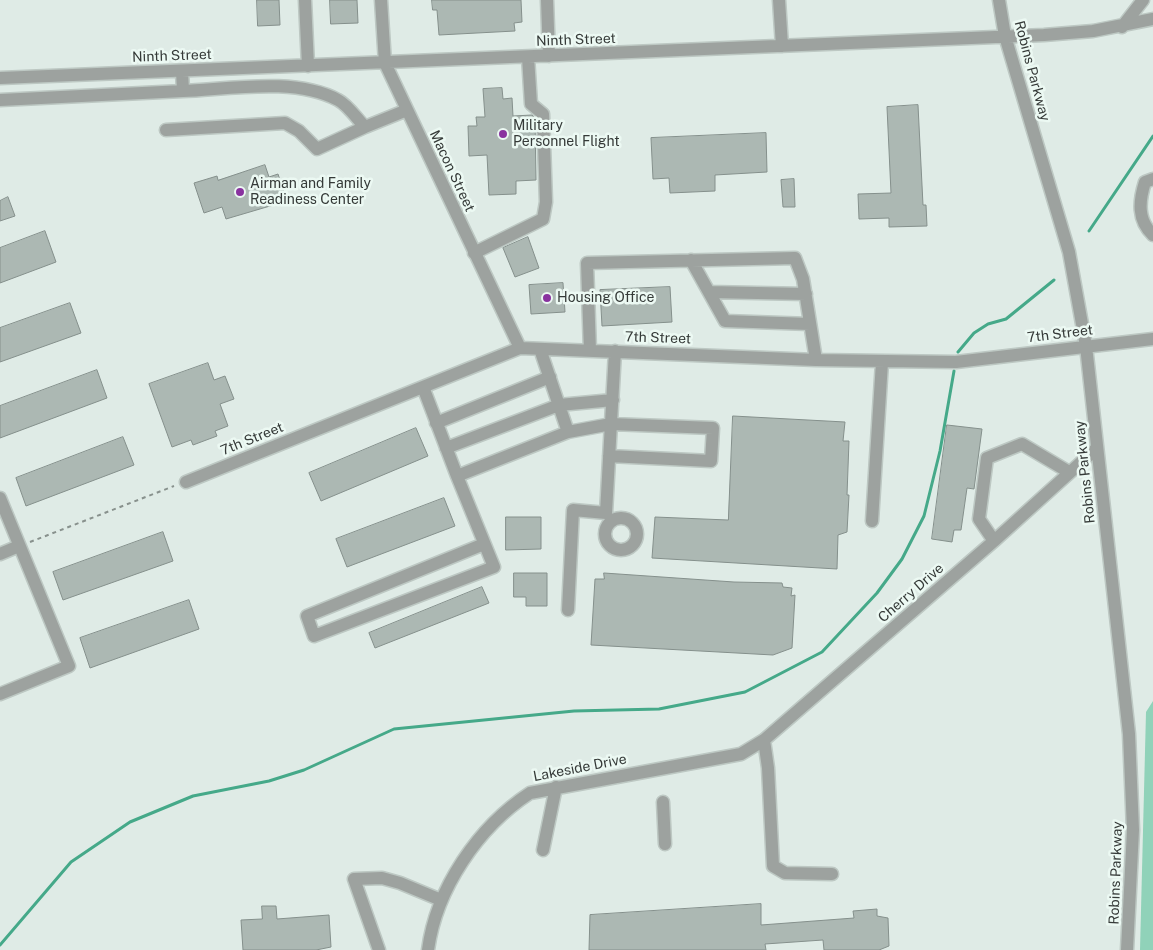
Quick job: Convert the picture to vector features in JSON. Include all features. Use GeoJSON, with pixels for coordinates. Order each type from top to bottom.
{"type":"FeatureCollection","features":[{"type":"Feature","properties":{"kind":"street"},"geometry":{"type":"LineString","coordinates":[[305,0],[308,66]]}},
{"type":"Feature","properties":{"kind":"street","name":"Macon Street"},"geometry":{"type":"LineString","coordinates":[[381,0],[384,63],[520,348]]}},
{"type":"Feature","properties":{"kind":"street"},"geometry":{"type":"LineString","coordinates":[[547,0],[549,56]]}},
{"type":"Feature","properties":{"kind":"street"},"geometry":{"type":"LineString","coordinates":[[779,0],[782,46]]}},
{"type":"Feature","properties":{"kind":"street","name":"Robins Parkway"},"geometry":{"type":"LineString","coordinates":[[999,0],[1005,36],[1069,252],[1086,346],[1129,734],[1133,830],[1127,950]]}},
{"type":"Feature","properties":{"kind":"street"},"geometry":{"type":"LineString","coordinates":[[1122,27],[1143,0]]}},
{"type":"Feature","properties":{"kind":"street","name":"Ninth Street"},"geometry":{"type":"LineString","coordinates":[[0,78],[1005,36],[1093,31],[1122,27],[1153,19]]}},
{"type":"Feature","properties":{"kind":"street"},"geometry":{"type":"LineString","coordinates":[[474,253],[543,219],[546,202],[543,114],[531,104],[528,57]]}},
{"type":"Feature","properties":{"kind":"street"},"geometry":{"type":"LineString","coordinates":[[182,71],[183,91]]}},
{"type":"Feature","properties":{"kind":"street"},"geometry":{"type":"LineString","coordinates":[[0,100],[292,86],[340,100],[365,127]]}},
{"type":"Feature","properties":{"kind":"street"},"geometry":{"type":"LineString","coordinates":[[166,130],[285,124],[299,131],[317,149],[407,110]]}},
{"type":"Feature","properties":{"kind":"street"},"geometry":{"type":"LineString","coordinates":[[1153,179],[1145,182],[1140,199],[1140,211],[1145,226],[1153,235]]}},
{"type":"Feature","properties":{"kind":"street"},"geometry":{"type":"LineString","coordinates":[[590,351],[587,264],[795,258],[803,279],[816,360]]}},
{"type":"Feature","properties":{"kind":"street"},"geometry":{"type":"LineString","coordinates":[[691,260],[726,321],[810,324]]}},
{"type":"Feature","properties":{"kind":"street"},"geometry":{"type":"LineString","coordinates":[[709,292],[806,294]]}},
{"type":"Feature","properties":{"kind":"street","name":"7th Street"},"geometry":{"type":"LineString","coordinates":[[186,482],[520,348],[816,360],[956,362],[1153,339]]}},
{"type":"Feature","properties":{"kind":"street"},"geometry":{"type":"LineString","coordinates":[[540,349],[568,432]]}},
{"type":"Feature","properties":{"kind":"street"},"geometry":{"type":"LineString","coordinates":[[568,610],[572,510],[609,516],[609,456],[615,352]]}},
{"type":"Feature","properties":{"kind":"street"},"geometry":{"type":"LineString","coordinates":[[872,521],[882,362]]}},
{"type":"Feature","properties":{"kind":"street"},"geometry":{"type":"LineString","coordinates":[[436,423],[550,378]]}},
{"type":"Feature","properties":{"kind":"street"},"geometry":{"type":"LineString","coordinates":[[423,387],[494,567],[314,636],[307,616],[484,544]]}},
{"type":"Feature","properties":{"kind":"street"},"geometry":{"type":"LineString","coordinates":[[446,448],[559,405],[612,400]]}},
{"type":"Feature","properties":{"kind":"street"},"geometry":{"type":"LineString","coordinates":[[457,476],[568,432],[611,424],[713,428],[711,461],[609,456]]}},
{"type":"Feature","properties":{"kind":"street"},"geometry":{"type":"LineString","coordinates":[[994,541],[979,519],[987,458],[1022,444],[1069,472]]}},
{"type":"Feature","properties":{"kind":"street","name":"Cherry Drive"},"geometry":{"type":"LineString","coordinates":[[764,740],[994,541],[1097,448]]}},
{"type":"Feature","properties":{"kind":"street"},"geometry":{"type":"LineString","coordinates":[[0,498],[69,666],[0,694]]}},
{"type":"Feature","properties":{"kind":"street"},"geometry":{"type":"LineString","coordinates":[[0,554],[20,546]]}},
{"type":"Feature","properties":{"kind":"street"},"geometry":{"type":"LineString","coordinates":[[764,740],[768,768],[773,866],[785,873],[832,874]]}},
{"type":"Feature","properties":{"kind":"street","name":"Lakeside Drive"},"geometry":{"type":"LineString","coordinates":[[428,950],[430,929],[441,900],[473,846],[515,802],[530,793],[741,754],[764,740]]}},
{"type":"Feature","properties":{"kind":"street"},"geometry":{"type":"LineString","coordinates":[[543,850],[556,788]]}},
{"type":"Feature","properties":{"kind":"street"},"geometry":{"type":"LineString","coordinates":[[663,802],[665,844]]}},
{"type":"Feature","properties":{"kind":"street"},"geometry":{"type":"LineString","coordinates":[[378,950],[354,879],[382,878],[400,882],[441,900]]}},
{"type":"Feature","properties":{"kind":"path"},"geometry":{"type":"LineString","coordinates":[[20,546],[186,482]]}},
{"type":"Feature","properties":{"kind":"green space"},"geometry":{"type":"Polygon","coordinates":[[[1153,701],[1153,950],[1140,950],[1146,712],[1153,701]]]}},
{"type":"Feature","properties":{"kind":"building"},"geometry":{"type":"Polygon","coordinates":[[[257,0],[279,0],[280,25],[258,26],[257,0]]]}},
{"type":"Feature","properties":{"kind":"building"},"geometry":{"type":"Polygon","coordinates":[[[330,0],[357,0],[358,23],[331,24],[330,0]]]}},
{"type":"Feature","properties":{"kind":"building"},"geometry":{"type":"Polygon","coordinates":[[[432,0],[521,0],[522,22],[514,23],[515,31],[439,35],[437,10],[433,10],[432,0]]]}},
{"type":"Feature","properties":{"kind":"building","name":"Military Personnel Flight"},"geometry":{"type":"Polygon","coordinates":[[[502,88],[503,99],[512,98],[513,116],[532,115],[535,118],[536,180],[516,181],[516,194],[489,195],[487,155],[469,156],[468,126],[477,126],[476,117],[485,117],[483,89],[502,88]]]}},
{"type":"Feature","properties":{"kind":"building"},"geometry":{"type":"Polygon","coordinates":[[[918,105],[923,205],[926,205],[927,226],[889,227],[889,218],[859,219],[858,194],[891,193],[887,107],[918,105]]]}},
{"type":"Feature","properties":{"kind":"building"},"geometry":{"type":"Polygon","coordinates":[[[766,133],[767,172],[715,175],[715,191],[670,193],[669,178],[653,179],[651,138],[766,133]]]}},
{"type":"Feature","properties":{"kind":"building","name":"Airman and Family Readiness Center"},"geometry":{"type":"Polygon","coordinates":[[[265,165],[269,177],[278,174],[287,201],[226,219],[222,207],[204,213],[194,183],[217,176],[218,180],[265,165]]]}},
{"type":"Feature","properties":{"kind":"building"},"geometry":{"type":"Polygon","coordinates":[[[794,179],[795,207],[783,207],[781,180],[794,179]]]}},
{"type":"Feature","properties":{"kind":"building"},"geometry":{"type":"Polygon","coordinates":[[[8,197],[15,216],[0,221],[0,201],[8,197]]]}},
{"type":"Feature","properties":{"kind":"building"},"geometry":{"type":"Polygon","coordinates":[[[45,231],[56,262],[0,283],[0,248],[45,231]]]}},
{"type":"Feature","properties":{"kind":"building"},"geometry":{"type":"Polygon","coordinates":[[[528,237],[539,268],[515,277],[503,248],[528,237]]]}},
{"type":"Feature","properties":{"kind":"building","name":"Housing Office"},"geometry":{"type":"Polygon","coordinates":[[[563,283],[565,312],[531,314],[529,285],[563,283]]]}},
{"type":"Feature","properties":{"kind":"building"},"geometry":{"type":"Polygon","coordinates":[[[670,287],[672,322],[602,326],[600,290],[670,287]]]}},
{"type":"Feature","properties":{"kind":"building"},"geometry":{"type":"Polygon","coordinates":[[[70,303],[81,333],[0,362],[0,328],[70,303]]]}},
{"type":"Feature","properties":{"kind":"building"},"geometry":{"type":"Polygon","coordinates":[[[208,363],[214,380],[225,376],[234,399],[220,404],[228,426],[215,431],[217,436],[193,445],[191,440],[172,447],[149,384],[208,363]]]}},
{"type":"Feature","properties":{"kind":"building"},"geometry":{"type":"Polygon","coordinates":[[[97,370],[107,398],[0,438],[0,406],[97,370]]]}},
{"type":"Feature","properties":{"kind":"building"},"geometry":{"type":"Polygon","coordinates":[[[733,416],[845,422],[843,441],[849,441],[847,532],[838,535],[837,569],[652,558],[655,517],[728,520],[733,416]]]}},
{"type":"Feature","properties":{"kind":"building"},"geometry":{"type":"Polygon","coordinates":[[[947,425],[982,429],[974,489],[967,488],[961,530],[954,530],[952,542],[932,539],[947,425]]]}},
{"type":"Feature","properties":{"kind":"building"},"geometry":{"type":"Polygon","coordinates":[[[416,428],[428,456],[321,501],[309,473],[416,428]]]}},
{"type":"Feature","properties":{"kind":"building"},"geometry":{"type":"Polygon","coordinates":[[[123,437],[134,465],[26,506],[16,478],[123,437]]]}},
{"type":"Feature","properties":{"kind":"building"},"geometry":{"type":"Polygon","coordinates":[[[444,498],[455,526],[347,567],[336,539],[444,498]]]}},
{"type":"Feature","properties":{"kind":"building"},"geometry":{"type":"Polygon","coordinates":[[[506,517],[541,517],[541,549],[506,550],[506,517]]]}},
{"type":"Feature","properties":{"kind":"building"},"geometry":{"type":"Polygon","coordinates":[[[163,532],[173,561],[63,600],[53,572],[163,532]]]}},
{"type":"Feature","properties":{"kind":"building"},"geometry":{"type":"Polygon","coordinates":[[[514,573],[547,573],[547,606],[526,606],[526,597],[514,597],[514,573]]]}},
{"type":"Feature","properties":{"kind":"building"},"geometry":{"type":"Polygon","coordinates":[[[604,573],[734,582],[782,583],[783,587],[792,588],[791,596],[795,595],[792,648],[773,655],[591,645],[595,579],[604,579],[604,573]]]}},
{"type":"Feature","properties":{"kind":"building"},"geometry":{"type":"Polygon","coordinates":[[[482,587],[489,603],[375,648],[369,633],[482,587]]]}},
{"type":"Feature","properties":{"kind":"building"},"geometry":{"type":"Polygon","coordinates":[[[189,600],[199,629],[90,668],[80,638],[189,600]]]}},
{"type":"Feature","properties":{"kind":"building"},"geometry":{"type":"Polygon","coordinates":[[[761,904],[761,925],[854,918],[853,911],[877,909],[877,916],[888,918],[889,946],[879,950],[824,950],[823,940],[765,944],[766,950],[589,950],[590,915],[761,904]]]}},
{"type":"Feature","properties":{"kind":"building"},"geometry":{"type":"Polygon","coordinates":[[[262,906],[276,906],[277,919],[329,915],[331,947],[316,950],[243,950],[241,920],[262,919],[262,906]]]}},
{"type":"Feature","properties":{"kind":"waterway"},"geometry":{"type":"LineString","coordinates":[[1089,231],[1153,136]]}},
{"type":"Feature","properties":{"kind":"waterway"},"geometry":{"type":"LineString","coordinates":[[958,352],[974,333],[988,324],[1006,319],[1054,280]]}},
{"type":"Feature","properties":{"kind":"waterway"},"geometry":{"type":"LineString","coordinates":[[0,945],[71,862],[130,822],[193,796],[269,781],[304,770],[394,729],[574,711],[659,709],[745,692],[822,652],[877,593],[902,559],[924,516],[940,451],[954,371]]}},
{"type":"Feature","properties":{"kind":"place","name":"Military Personnel Flight"},"geometry":{"type":"Point","coordinates":[503,134]}},
{"type":"Feature","properties":{"kind":"place","name":"Airman and Family Readiness Center"},"geometry":{"type":"Point","coordinates":[240,192]}},
{"type":"Feature","properties":{"kind":"place","name":"Housing Office"},"geometry":{"type":"Point","coordinates":[547,298]}}]}
